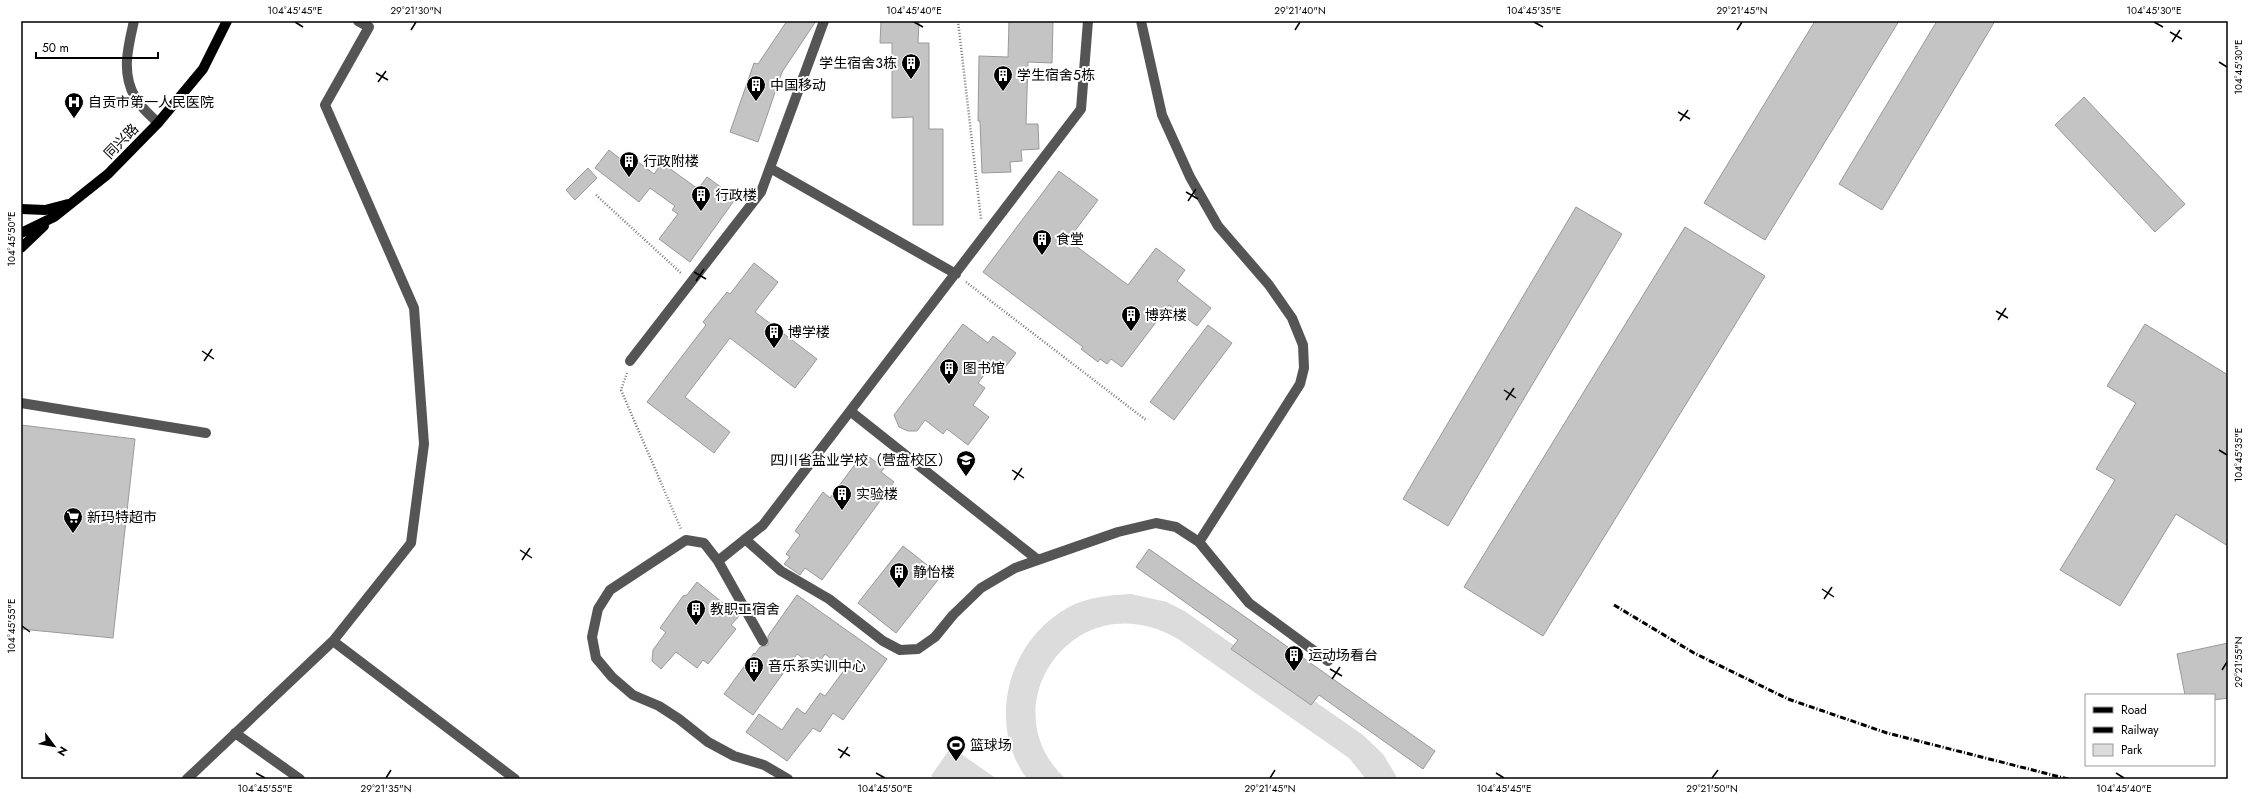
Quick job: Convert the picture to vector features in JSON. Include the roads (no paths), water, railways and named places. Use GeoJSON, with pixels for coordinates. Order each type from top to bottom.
{"type":"FeatureCollection","features":[{"type":"Feature","properties":{"kind":"main road","name":"同兴路"},"geometry":{"type":"LineString","coordinates":[[21,233],[54,217],[108,174],[158,123],[204,68],[227,21]]}},
{"type":"Feature","properties":{"kind":"main road"},"geometry":{"type":"LineString","coordinates":[[21,208],[45,210],[70,203]]}},
{"type":"Feature","properties":{"kind":"main road"},"geometry":{"type":"LineString","coordinates":[[21,248],[54,217]]}},
{"type":"Feature","properties":{"kind":"street"},"geometry":{"type":"LineString","coordinates":[[134,21],[126,57],[128,81],[135,98],[158,123]]}},
{"type":"Feature","properties":{"kind":"street"},"geometry":{"type":"LineString","coordinates":[[187,779],[333,641],[410,543],[424,444],[414,308],[325,105],[369,27],[358,21]]}},
{"type":"Feature","properties":{"kind":"street"},"geometry":{"type":"LineString","coordinates":[[630,361],[761,192],[824,21]]}},
{"type":"Feature","properties":{"kind":"street"},"geometry":{"type":"LineString","coordinates":[[718,561],[763,525],[956,274],[1081,108],[1088,21]]}},
{"type":"Feature","properties":{"kind":"street"},"geometry":{"type":"LineString","coordinates":[[1141,21],[1162,115],[1190,177],[1218,226],[1269,285],[1292,318],[1303,345],[1304,368],[1300,384],[1199,542]]}},
{"type":"Feature","properties":{"kind":"street"},"geometry":{"type":"LineString","coordinates":[[770,168],[956,274]]}},
{"type":"Feature","properties":{"kind":"street"},"geometry":{"type":"LineString","coordinates":[[21,403],[206,433]]}},
{"type":"Feature","properties":{"kind":"street"},"geometry":{"type":"LineString","coordinates":[[850,411],[1038,560]]}},
{"type":"Feature","properties":{"kind":"street"},"geometry":{"type":"LineString","coordinates":[[745,539],[781,572],[829,599],[883,641],[900,650],[918,649],[935,637],[953,615],[981,588],[1015,568],[1118,532],[1156,523],[1176,527],[1199,542],[1249,603],[1328,661]]}},
{"type":"Feature","properties":{"kind":"street"},"geometry":{"type":"LineString","coordinates":[[763,641],[718,561],[704,543],[686,540],[610,590],[598,609],[592,637],[596,658],[612,677],[633,695],[658,706],[679,719],[708,742],[734,756],[764,765],[788,779]]}},
{"type":"Feature","properties":{"kind":"street"},"geometry":{"type":"LineString","coordinates":[[333,641],[515,779]]}},
{"type":"Feature","properties":{"kind":"street"},"geometry":{"type":"LineString","coordinates":[[235,733],[300,779]]}},
{"type":"Feature","properties":{"kind":"railway"},"geometry":{"type":"LineString","coordinates":[[1614,605],[1694,653],[1788,699],[1887,733],[2068,779]]}},
{"type":"Feature","properties":{"kind":"place","name":"学生宿舍3栋"},"geometry":{"type":"Point","coordinates":[911,80]}},
{"type":"Feature","properties":{"kind":"place","name":"学生宿舍5栋"},"geometry":{"type":"Point","coordinates":[1003,92]}},
{"type":"Feature","properties":{"kind":"place","name":"中国移动"},"geometry":{"type":"Point","coordinates":[756,102]}},
{"type":"Feature","properties":{"kind":"place","name":"自贡市第一人民医院"},"geometry":{"type":"Point","coordinates":[74,119]}},
{"type":"Feature","properties":{"kind":"place","name":"行政附楼"},"geometry":{"type":"Point","coordinates":[629,178]}},
{"type":"Feature","properties":{"kind":"place","name":"行政楼"},"geometry":{"type":"Point","coordinates":[701,212]}},
{"type":"Feature","properties":{"kind":"place","name":"食堂"},"geometry":{"type":"Point","coordinates":[1042,256]}},
{"type":"Feature","properties":{"kind":"place","name":"博弈楼"},"geometry":{"type":"Point","coordinates":[1131,332]}},
{"type":"Feature","properties":{"kind":"place","name":"博学楼"},"geometry":{"type":"Point","coordinates":[774,349]}},
{"type":"Feature","properties":{"kind":"place","name":"图书馆"},"geometry":{"type":"Point","coordinates":[949,385]}},
{"type":"Feature","properties":{"kind":"place","name":"四川省盐业学校（营盘校区）"},"geometry":{"type":"Point","coordinates":[966,477]}},
{"type":"Feature","properties":{"kind":"place","name":"实验楼"},"geometry":{"type":"Point","coordinates":[842,511]}},
{"type":"Feature","properties":{"kind":"place","name":"新玛特超市"},"geometry":{"type":"Point","coordinates":[73,534]}},
{"type":"Feature","properties":{"kind":"place","name":"静怡楼"},"geometry":{"type":"Point","coordinates":[899,589]}},
{"type":"Feature","properties":{"kind":"place","name":"教职工宿舍"},"geometry":{"type":"Point","coordinates":[696,626]}},
{"type":"Feature","properties":{"kind":"place","name":"运动场看台"},"geometry":{"type":"Point","coordinates":[1294,672]}},
{"type":"Feature","properties":{"kind":"place","name":"音乐系实训中心"},"geometry":{"type":"Point","coordinates":[754,683]}},
{"type":"Feature","properties":{"kind":"place","name":"篮球场"},"geometry":{"type":"Point","coordinates":[956,762]}}]}
